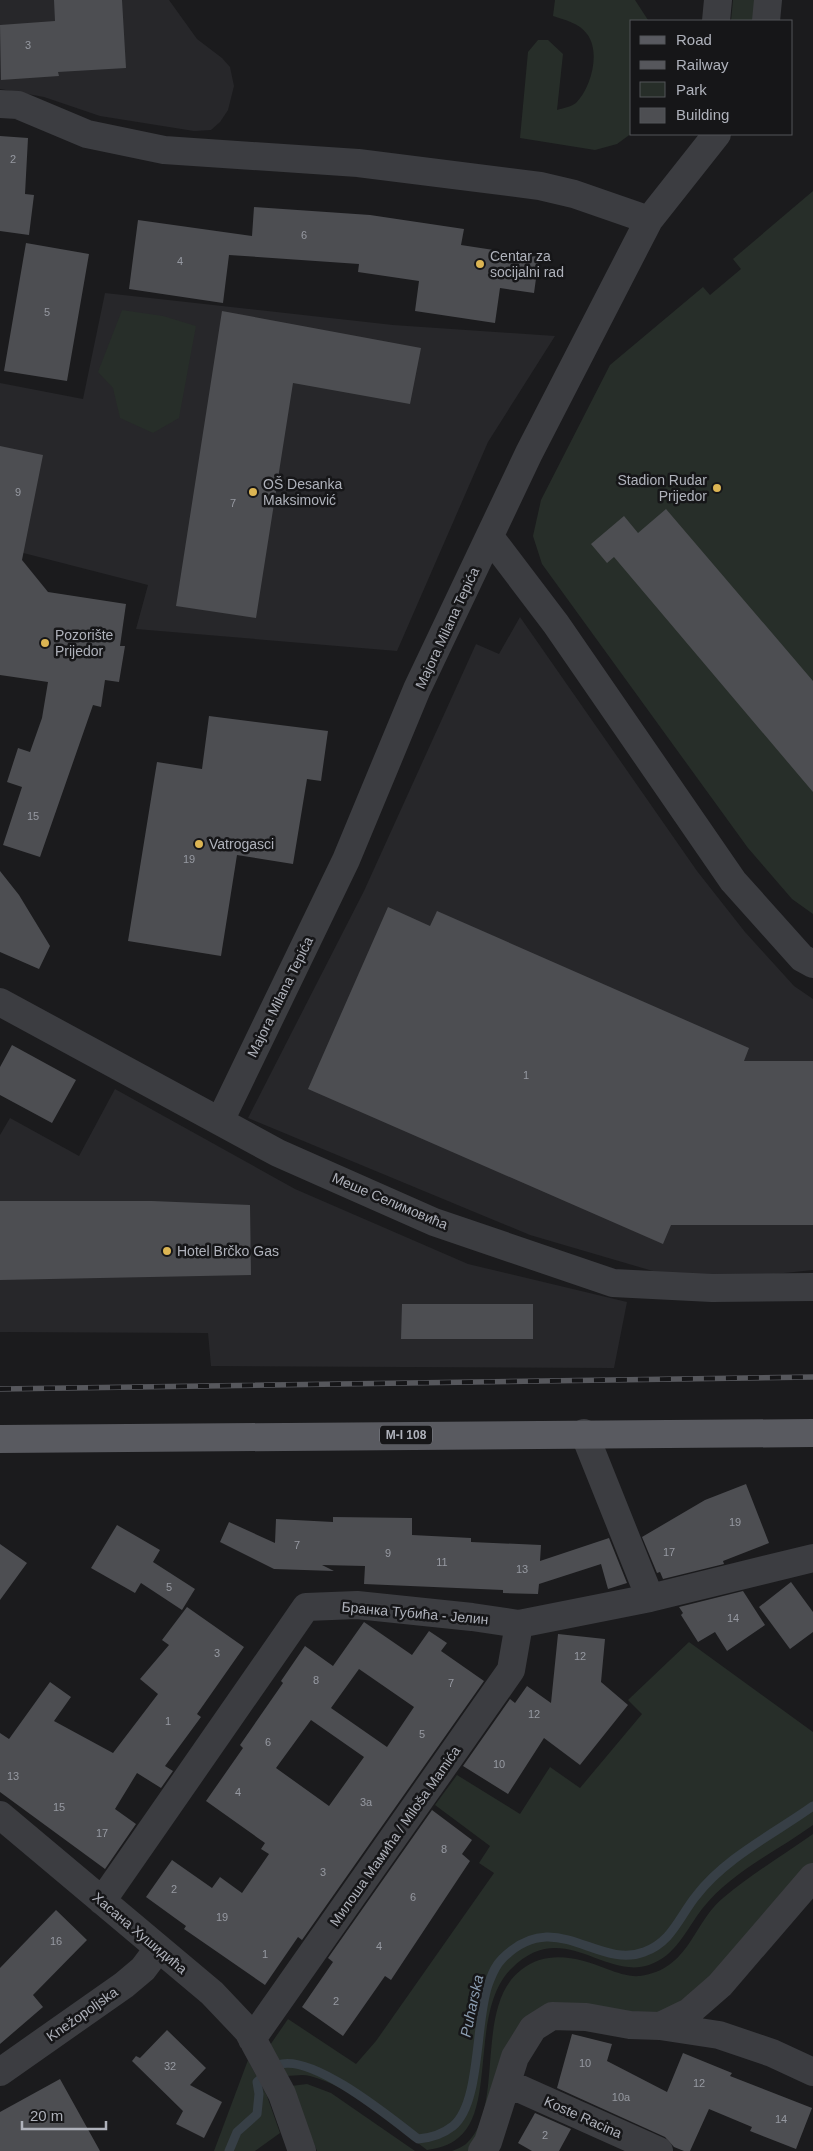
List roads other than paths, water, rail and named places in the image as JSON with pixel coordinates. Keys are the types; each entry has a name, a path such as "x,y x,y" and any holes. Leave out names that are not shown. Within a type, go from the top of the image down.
{"main road":[{"name":"M-I 108","path":"0,1439 584,1433 813,1433"}],"street":[{"path":"716,20 718,0"},
{"path":"766,20 768,0"},
{"path":"0,104 18,105 87,134 164,150 358,163 540,186 574,194 649,220"},
{"name":"Majora Milana Tepića","path":"220,1121 346,860 417,689 538,435 649,220 708,139"},
{"path":"490,537 556,624 733,880 802,958 813,964"},
{"name":"Меше Селимовића","path":"0,1002 278,1153 434,1222 613,1283 712,1288 813,1287"},
{"path":"584,1433 650,1598"},
{"name":"Бранка Тубића - Јелин","path":"102,1900 306,1607 357,1606 472,1616 519,1624 650,1598 813,1558"},
{"name":"Милоша Мамића / Miloša Mamića","path":"252,2039 511,1670 519,1624"},
{"name":"Хасана Хушидића","path":"0,1815 212,1993 248,2031 282,2094 302,2151"},
{"path":"660,2026 689,2012 720,1985 813,1877"},
{"name":"Knežopoljska","path":"0,2072 124,1985 143,1969 158,1949"},
{"path":"482,2151 488,2142 515,2057 533,2028 552,2016 586,2017 630,2025 660,2026 719,2035 772,2053 813,2072"},
{"name":"Koste Racina","path":"507,2083 659,2151"}],"waterway":[{"name":"Puharska","path":"229,2151 237,2132 257,2114 259,2094 257,2082 278,2065 292,2064 310,2068 330,2077 371,2103 418,2139 432,2137 445,2131 453,2126 462,2115 468,2099 473,2081 484,2001 492,1974 502,1959 521,1944 540,1938 558,1938 609,1953 627,1955 654,1948 674,1928 696,1896 721,1869 813,1806"}],"railway":[{"path":"0,1389 813,1377"}],"place":[{"name":"Centar za socijalni rad","path":"480,264"},
{"name":"Stadion Rudar Prijedor","path":"717,488"},
{"name":"OŠ Desanka Maksimović","path":"253,492"},
{"name":"Pozorište Prijedor","path":"45,643"},
{"name":"Vatrogasci","path":"199,844"},
{"name":"Hotel Brčko Gas","path":"167,1251"}]}
